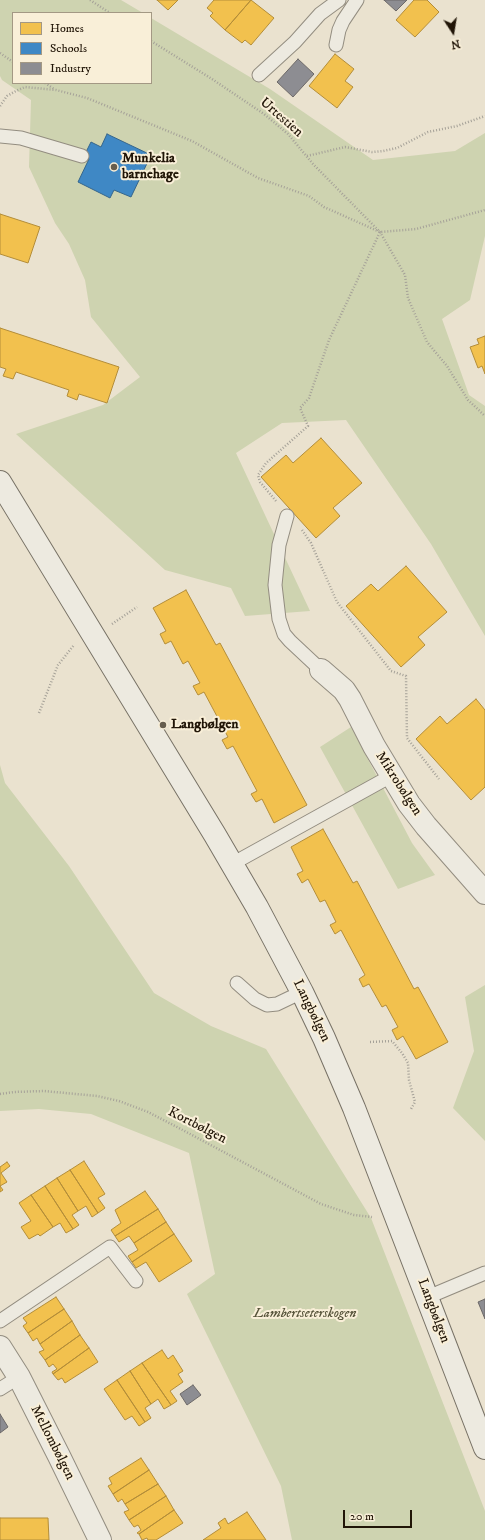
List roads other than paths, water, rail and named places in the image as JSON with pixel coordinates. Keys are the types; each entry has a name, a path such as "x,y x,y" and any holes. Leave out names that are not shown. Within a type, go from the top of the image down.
{"street":[{"name":"Langbølgen","path":"0,482 232,864 302,992 327,1044 348,1094 428,1297 485,1448"},
{"name":"Mikrobølgen","path":"321,670 344,690 350,699 374,746 409,804 426,826 485,893"},
{"name":"Mellombølgen","path":"0,1348 19,1377 100,1540"}],"lane":[{"path":"259,75 295,42 320,14 339,0"},
{"path":"336,45 339,30 343,21 357,0"},
{"path":"0,136 21,138 82,156"},
{"path":"287,516 279,545 275,585 279,620 284,634 321,670"},
{"path":"232,864 391,776"},
{"path":"237,983 255,999 267,1005 277,1004 302,992"},
{"path":"0,1321 110,1247 136,1281"},
{"path":"428,1297 485,1273"},
{"path":"0,1389 19,1377"}],"place":[{"name":"Munkelia barnehage","path":"114,167"},
{"name":"Langbølgen","path":"163,725"}],"park label":[{"name":"Lambertseterskogen","path":"305,1314"}]}
